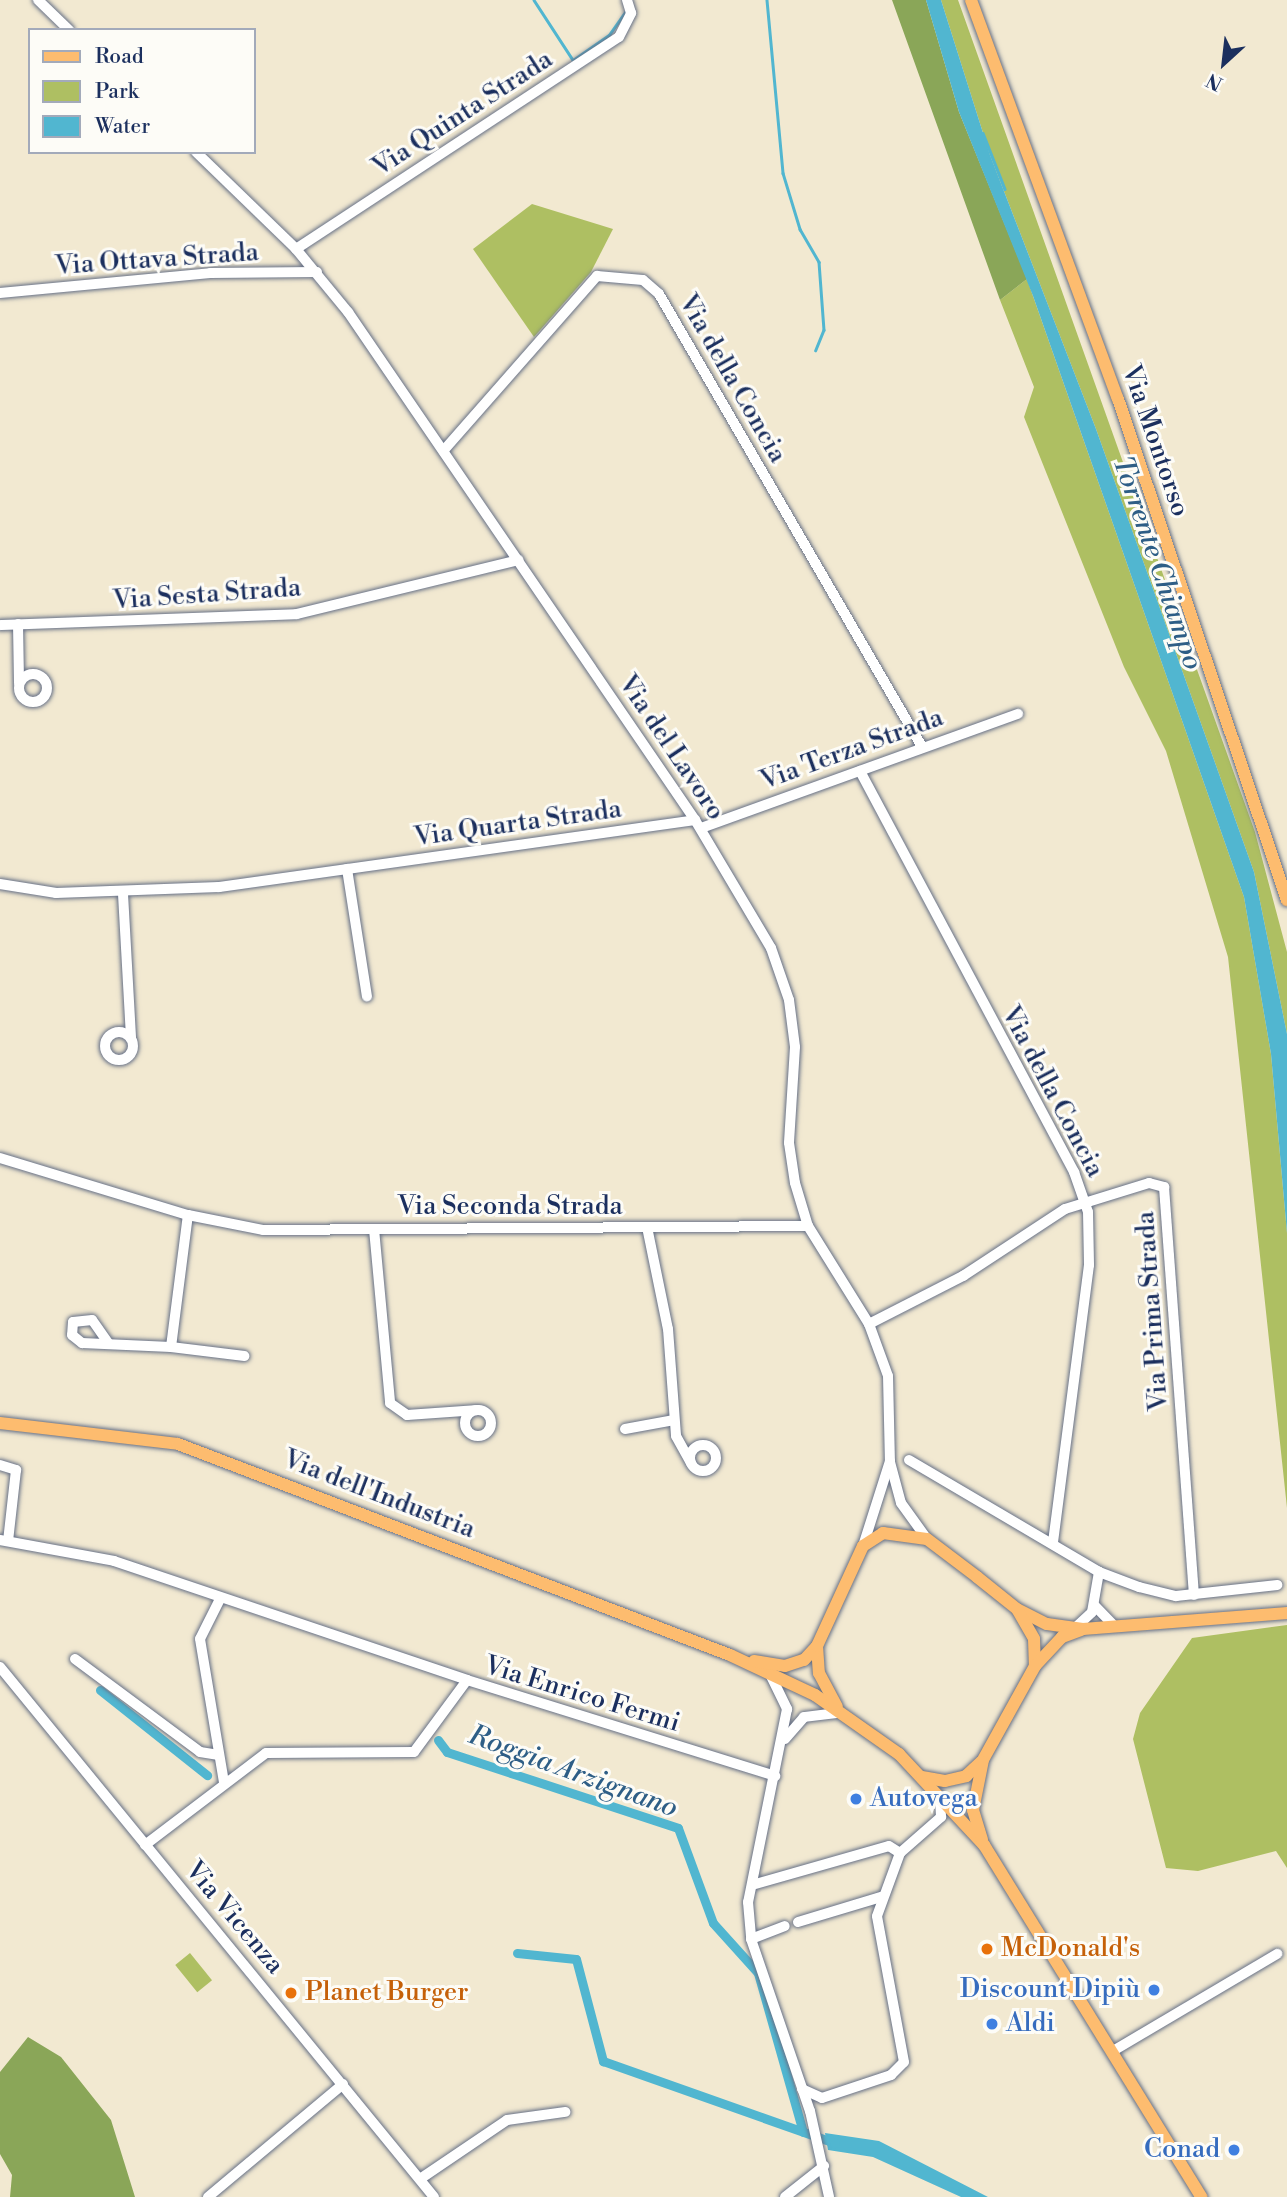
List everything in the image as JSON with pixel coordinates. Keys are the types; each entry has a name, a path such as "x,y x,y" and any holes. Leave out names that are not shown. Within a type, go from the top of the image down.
{"main road":[{"name":"Via Montorso","path":"971,0 1118,399 1287,900"},
{"name":"Via dell'Industria","path":"0,1423 178,1444 730,1656 843,1714 921,1777 984,1845 1202,2197"},
{"path":"817,1646 863,1546 883,1533 927,1538 1017,1609 1047,1624 1079,1628 1115,1628 1287,1614"},
{"path":"1017,1609 1034,1639 1035,1666"},
{"name":"Via dell'Industria","path":"984,1845 973,1810 983,1760 1035,1666 1062,1637 1079,1628"},
{"name":"Via dell'Industria","path":"730,1656 785,1666 817,1646 822,1681 843,1714"},
{"name":"Via dell'Industria","path":"921,1777 945,1781 966,1776 983,1760"}],"street":[{"path":"38,0 67,28"},
{"name":"Via Quinta Strada","path":"296,249 619,37 631,13 627,0"},
{"name":"Via del Lavoro","path":"198,154 317,272 444,450 698,824 771,948 789,999 795,1047 789,1143 808,1226 869,1324 888,1376 890,1461 901,1503 927,1538"},
{"name":"Via Ottava Strada","path":"0,293 210,272 317,272"},
{"name":"Via della Concia","path":"444,450 597,276 643,280 659,294 921,745"},
{"name":"Via Sesta Strada","path":"0,625 297,614 519,560"},
{"path":"18,624 18,661 19,685 23,699 40,701 47,690 38,675 18,661"},
{"path":"19,685 38,675"},
{"name":"Via Terza Strada","path":"698,824 860,771 921,745 1018,714"},
{"name":"Via della Concia","path":"860,771 1085,1200 1089,1265 1053,1543"},
{"name":"Via Quarta Strada","path":"0,884 56,893 123,894 347,869 698,824"},
{"path":"347,869 367,996"},
{"path":"123,894 132,1011 131,1038 129,1055 113,1059 105,1043 132,1011"},
{"path":"114,1032 131,1038"},
{"name":"Via Seconda Strada","path":"0,1158 188,1215 263,1230 808,1226"},
{"name":"Via Prima Strada","path":"869,1324 963,1276 1085,1200 1149,1183 1164,1187 1194,1595"},
{"path":"171,1347 188,1215"},
{"name":"Via Seconda Strada","path":"647,1227 668,1329 676,1436 691,1463"},
{"name":"Via Seconda Strada","path":"374,1229 390,1403 407,1415 478,1410"},
{"path":"109,1343 244,1356"},
{"path":"445,1412 468,1432 481,1436 490,1428 489,1416 478,1410 466,1419 468,1432"},
{"path":"625,1429 674,1420"},
{"path":"676,1436 704,1445 716,1455 713,1466 701,1471 691,1463 693,1450 704,1445"},
{"path":"909,1460 1099,1572 1194,1595 1277,1585"},
{"name":"Via del Lavoro","path":"863,1546 890,1461"},
{"path":"0,1465 16,1471 4,1541 114,1561 200,1587 219,1601 467,1680"},
{"path":"1079,1628 1094,1605 1099,1572"},
{"path":"219,1601 200,1639 224,1783"},
{"path":"1094,1605 1115,1628"},
{"path":"75,1659 200,1752 219,1755"},
{"name":"Via Vicenza","path":"0,1667 434,2197"},
{"path":"770,1675 786,1698 781,1745 752,1885 751,1939 810,2111 829,2197"},
{"name":"Via Enrico Fermi","path":"145,1845 266,1753 414,1752 467,1680 775,1776"},
{"path":"781,1745 804,1717 843,1714"},
{"path":"810,2111 822,2098 891,2075 904,2062 878,1943 881,1897 900,1853 941,1817 945,1809 934,1791"},
{"path":"752,1885 889,1846 900,1853"},
{"path":"798,1922 881,1897"},
{"path":"751,1939 785,1926"},
{"path":"1113,2051 1277,1954"},
{"path":"208,2197 343,2084"},
{"path":"803,2089 822,2098"},
{"path":"420,2179 507,2120 565,2112"},
{"path":"785,2197 824,2166"}],"green space":[{"path":"892,0 926,0 959,112 1027,279 1000,300"},
{"path":"941,0 958,0 1255,832 1287,952 1287,1034 1254,872 1096,429 990,155"},
{"path":"532,204 613,229 591,272 534,337 473,249"},
{"path":"1027,279 1244,897 1271,1054 1287,1233 1287,1508 1228,957 1166,751 1124,667 1024,417 1034,387 1000,300"},
{"path":"1287,1625 1287,1868 1276,1851 1198,1871 1166,1868 1133,1739 1140,1713 1192,1638"},
{"path":"190,1953 212,1980 197,1992 175,1965"},
{"path":"28,2037 61,2057 111,2120 135,2197 10,2197 12,2175 0,2154 0,2072"}],"water":[{"path":"926,0 941,0 990,155 1096,429 1254,872 1287,1034 1287,1233 1271,1054 1244,897 1033,296 959,112"},
{"path":"825,2133 879,2141 988,2197 961,2197 873,2157 828,2150"}],"waterway":[{"path":"534,0 573,60 609,35 627,9"},
{"path":"767,0 783,173 800,229 819,262 824,330 816,350"},
{"name":"Torrente Chiampo","path":"983,133 1005,189"},
{"path":"100,1690 207,1775"},
{"name":"Roggia Arzignano","path":"438,1740 447,1752 678,1828 713,1923 758,1973 803,2132"},
{"path":"517,1953 576,1959 603,2061 835,2143"}],"place":[{"name":"Autovega","path":"856,1799"},
{"name":"McDonald's","path":"987,1949"},
{"name":"Discount Dipiù","path":"1154,1990"},
{"name":"Planet Burger","path":"291,1993"},
{"name":"Aldi","path":"992,2024"},
{"name":"Conad","path":"1234,2150"}]}
